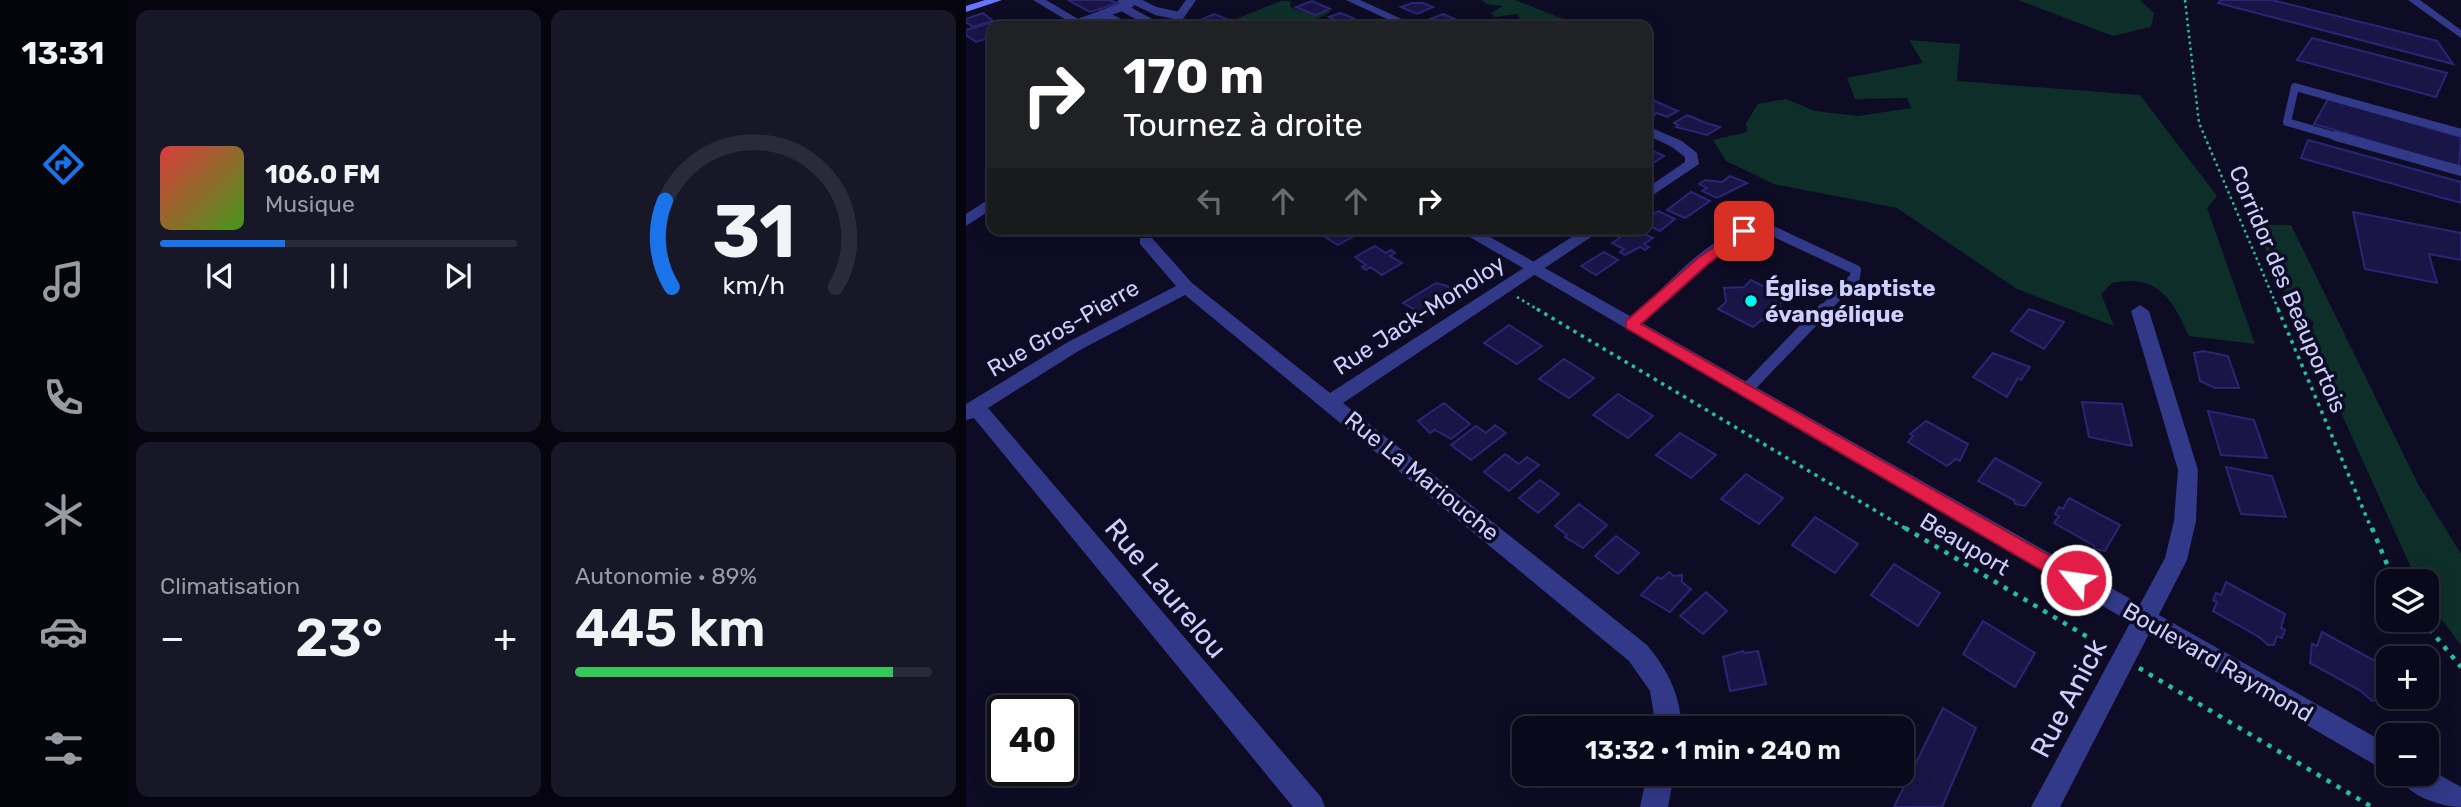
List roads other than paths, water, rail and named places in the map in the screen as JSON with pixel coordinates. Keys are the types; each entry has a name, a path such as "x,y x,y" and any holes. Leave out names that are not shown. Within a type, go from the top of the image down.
{"main road":[{"path":"966,9 998,0"}],"street":[{"path":"1038,0 1076,21"},
{"path":"1176,21 1191,0"},
{"path":"1351,0 1399,21"},
{"path":"2413,0 2461,35"},
{"path":"1652,132 1677,144 1692,156 1692,164 1652,192"},
{"path":"966,221 987,206"},
{"name":"Boulevard Raymond","path":"1474,235 2376,753"},
{"name":"Rue Jack-Monoloy","path":"1331,401 1586,235"},
{"name":"Rue La Mariouche","path":"1146,242 1186,287 1331,401 1638,653 1657,675 1668,701 1669,716"},
{"name":"Rue Gros-Pierre","path":"971,410 1074,346 1186,287"},
{"name":"Rue Anick","path":"2045,807 2176,560 2185,521 2188,470 2140,311"},
{"name":"Rue Laurelou","path":"971,410 1311,807"},
{"path":"1654,807 1658,786"},
{"path":"2432,786 2461,802"}],"lane":[{"path":"1133,0 1156,11 1179,16"},
{"path":"1087,21 1122,4 1148,21"},
{"path":"1102,14 1117,21"},
{"path":"2461,133 2295,87 2287,122 2461,171"},
{"path":"1632,325 1703,261 1744,231 1766,226 1856,270 1855,276 1746,390"}],"place":[{"name":"Église baptiste évangélique","path":"1751,301"}]}
